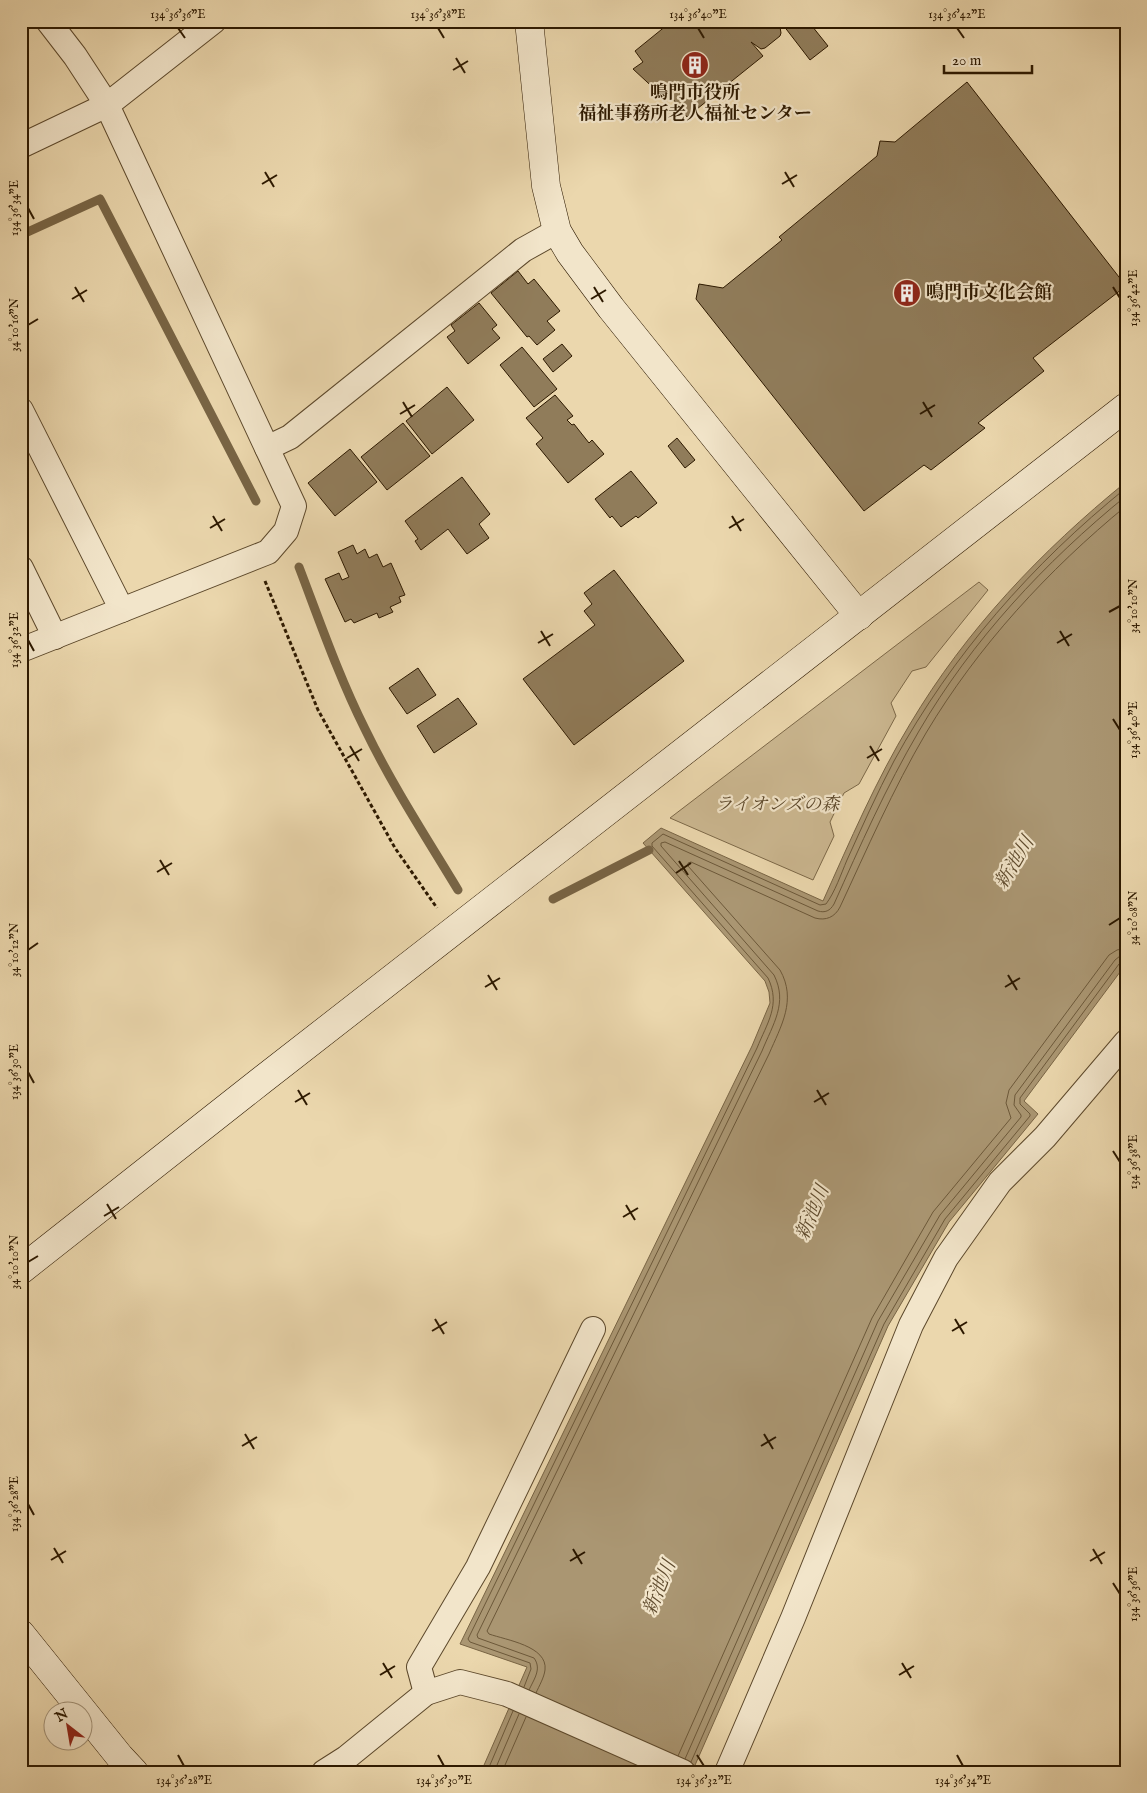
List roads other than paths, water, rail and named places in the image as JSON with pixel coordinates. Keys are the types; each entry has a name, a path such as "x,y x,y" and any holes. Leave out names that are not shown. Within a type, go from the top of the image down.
{"street":[{"path":"21,650 268,552 286,531 294,506 107,106 75,56 48,21"},
{"path":"21,146 107,106 214,21"},
{"path":"529,21 546,186 557,231 570,253 611,308 859,616"},
{"path":"267,448 290,437 523,250 557,231"},
{"path":"21,1270 1126,407"},
{"path":"21,410 122,610"},
{"path":"21,568 55,637"},
{"path":"727,1772 793,1618 911,1325 946,1258 1000,1182 1045,1137 1126,1042"},
{"path":"426,1693 420,1667 478,1567 593,1328"},
{"path":"21,1634 134,1772"},
{"path":"324,1772 346,1758 426,1693 460,1682 507,1694 683,1772"}],"water":[{"name":"新池川","path":"1126,482 1126,964 1024,1101 1038,1114 949,1222 888,1326 692,1772 481,1772 527,1667 460,1644 752,1046 770,1003 765,981 643,843 661,828 823,901 886,767 910,724 955,656 1035,564"}],"waterway":[{"path":"21,235 100,199 256,501"},
{"path":"299,567 338,669 375,750 458,890"},
{"path":"553,899 649,850"}],"place":[{"name":"鳴門市役所 福祉事務所老人福祉センター","path":"695,65"},
{"name":"鳴門市文化会館","path":"907,293"}],"park label":[{"name":"ライオンズの森","path":"777,805"}]}
